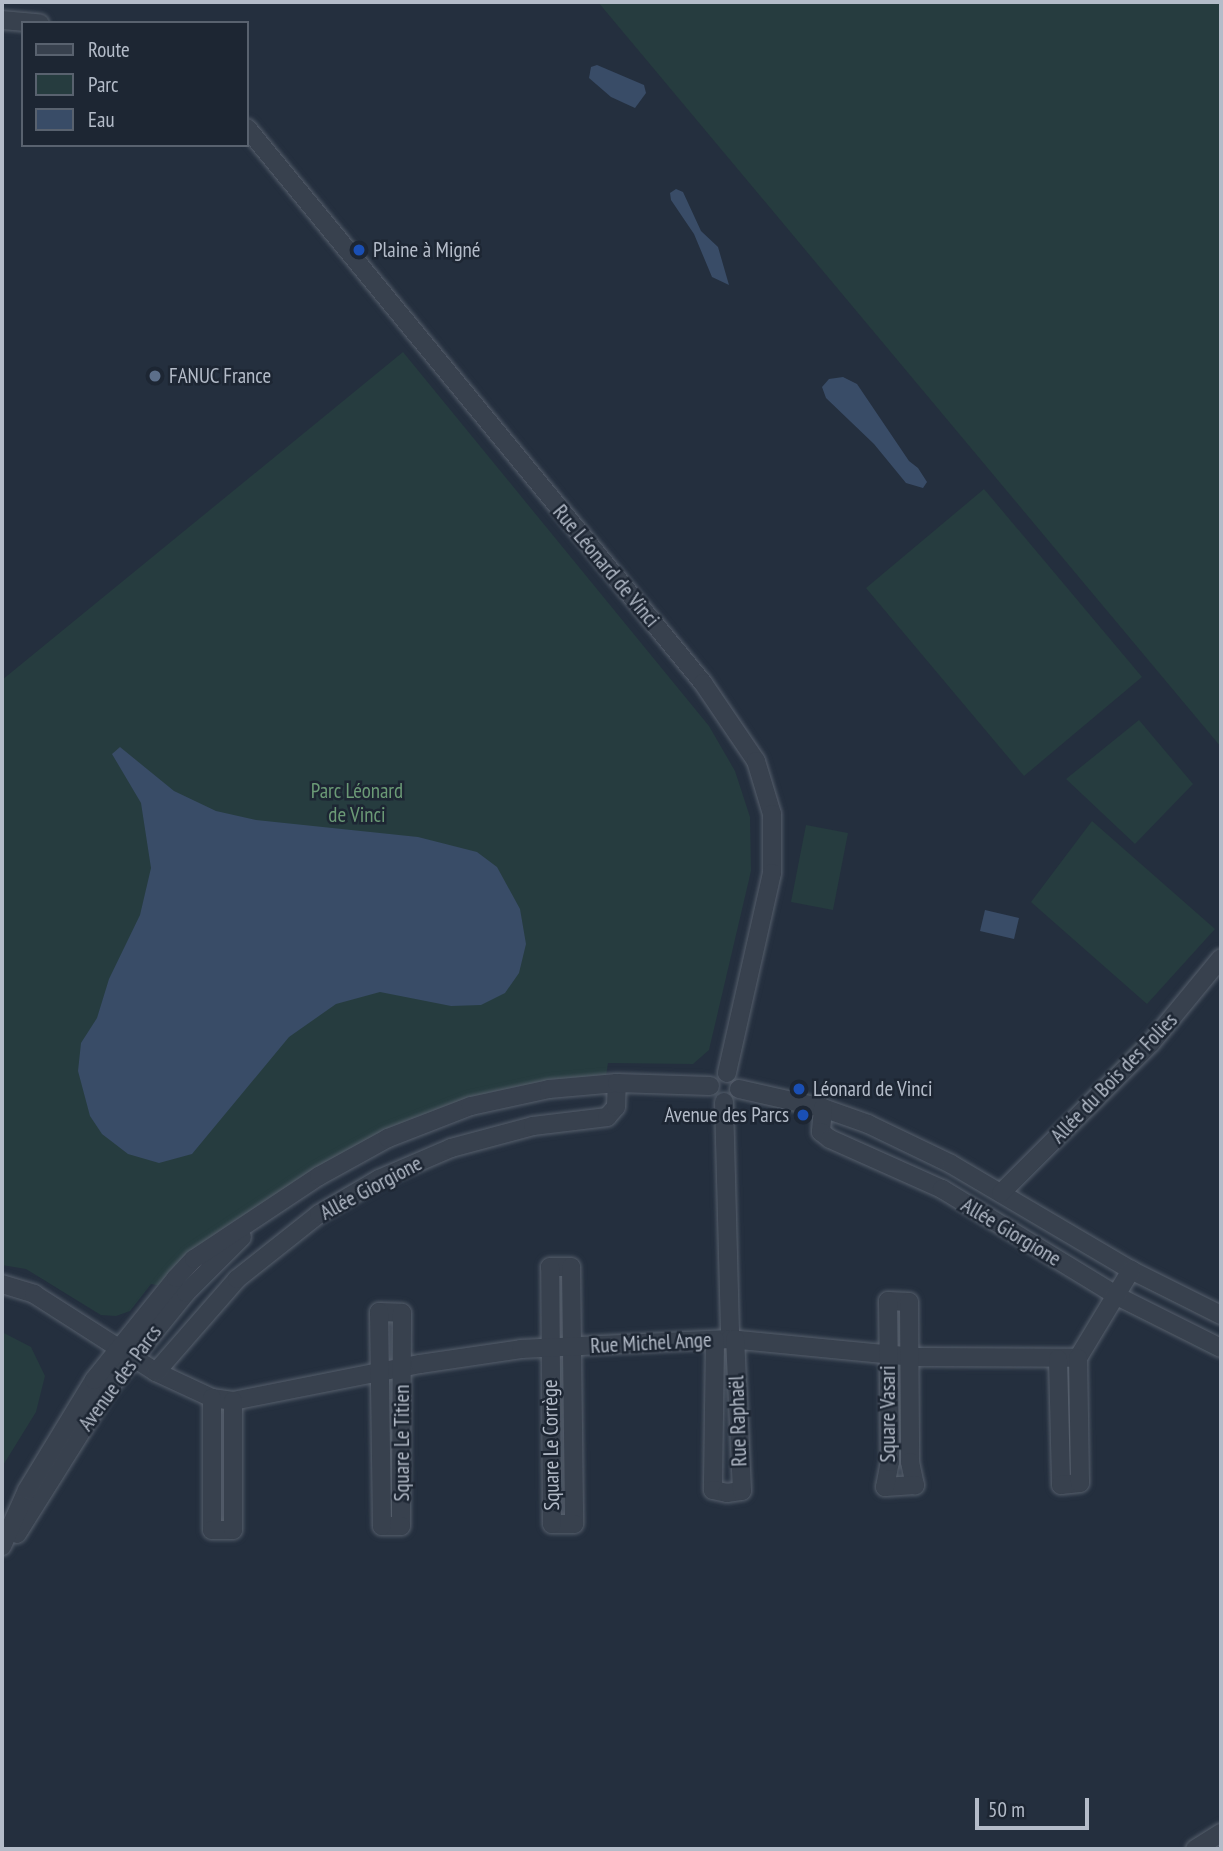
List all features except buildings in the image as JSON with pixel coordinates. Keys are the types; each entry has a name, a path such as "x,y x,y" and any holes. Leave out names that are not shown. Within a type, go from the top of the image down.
{"street":[{"path":"2,20 21,22"},
{"name":"Rue Léonard de Vinci","path":"248,129 710,692 756,761 772,814 772,873 727,1073"},
{"name":"Allée du Bois des Folies","path":"1001,1193 1151,1042 1221,958"},
{"path":"727,1073 736,1078 739,1089 735,1098 724,1102 713,1097 710,1086 714,1076 727,1073"},
{"name":"Avenue des Parcs","path":"2,1556 108,1389 126,1354 194,1259 319,1176 388,1138 448,1115 549,1089 617,1083 710,1086"},
{"name":"Allée Giorgione","path":"156,1372 237,1279 319,1214 379,1179 451,1148 533,1126 607,1117 616,1107 617,1083"},
{"path":"739,1089 823,1108 891,1135 1001,1193 1131,1270 1221,1315"},
{"name":"Rue Raphaël","path":"724,1102 727,1339 742,1491 727,1493 713,1490 727,1339"},
{"name":"Allée Giorgione","path":"823,1108 821,1132 830,1139 942,1189 1117,1296 1221,1348"},
{"name":"Square Le Corrège","path":"550,1267 571,1267 572,1347 574,1524 552,1524 550,1267"},
{"path":"1058,1359 1061,1485 1080,1483 1078,1358 1131,1270"},
{"path":"2,1284 34,1294 126,1354"},
{"name":"Square Vasari","path":"888,1301 909,1302 910,1357 910,1462 915,1485 885,1487 890,1462 888,1301"},
{"name":"Square Le Titien","path":"379,1312 402,1313 401,1526 382,1526 380,1372 379,1312"},
{"name":"Rue Michel Ange","path":"126,1354 156,1372 212,1398 233,1401 402,1368 550,1348 727,1339 910,1357 1078,1358"},
{"name":"Avenue des Parcs","path":"2,1546 45,1459 94,1380 126,1354"},
{"path":"212,1398 212,1530 233,1530 233,1401"},
{"path":"1195,1849 1221,1833"}],"green space":[{"path":"598,2 1221,2 1221,747"},
{"name":"Parc Léonard de Vinci","path":"403,352 709,726 735,771 750,817 751,871 709,1050 693,1064 608,1063 606,1076 373,1137 161,1286 151,1284 130,1311 116,1316 101,1315 26,1269 2,1265 2,680"},
{"path":"984,489 1142,677 1024,776 866,588"},
{"path":"1139,720 1193,784 1135,844 1066,779"},
{"path":"1092,821 1215,929 1147,1004 1031,902"},
{"path":"806,825 848,833 833,910 791,902"},
{"path":"2,1332 31,1347 45,1376 36,1412 2,1467"}],"water":[{"path":"597,65 644,85 646,93 635,108 611,97 589,78 591,67"},
{"path":"676,189 683,192 701,231 718,247 729,285 712,277 694,234 671,200 670,193"},
{"path":"843,377 857,384 909,461 918,468 927,482 923,488 906,483 874,444 826,398 822,387 829,379"},
{"path":"120,747 174,791 216,811 256,820 418,837 477,852 497,867 520,909 526,944 519,973 505,993 481,1005 451,1006 380,992 336,1004 289,1037 192,1154 159,1163 128,1154 102,1134 90,1116 78,1071 81,1043 97,1018 109,979 140,915 151,868 141,803 112,754"},
{"path":"985,910 1019,918 1014,939 980,931"}],"place":[{"name":"Plaine à Migné","path":"359,250"},
{"name":"FANUC France","path":"155,376"},
{"name":"Léonard de Vinci","path":"799,1089"},
{"name":"Avenue des Parcs","path":"803,1115"}]}
